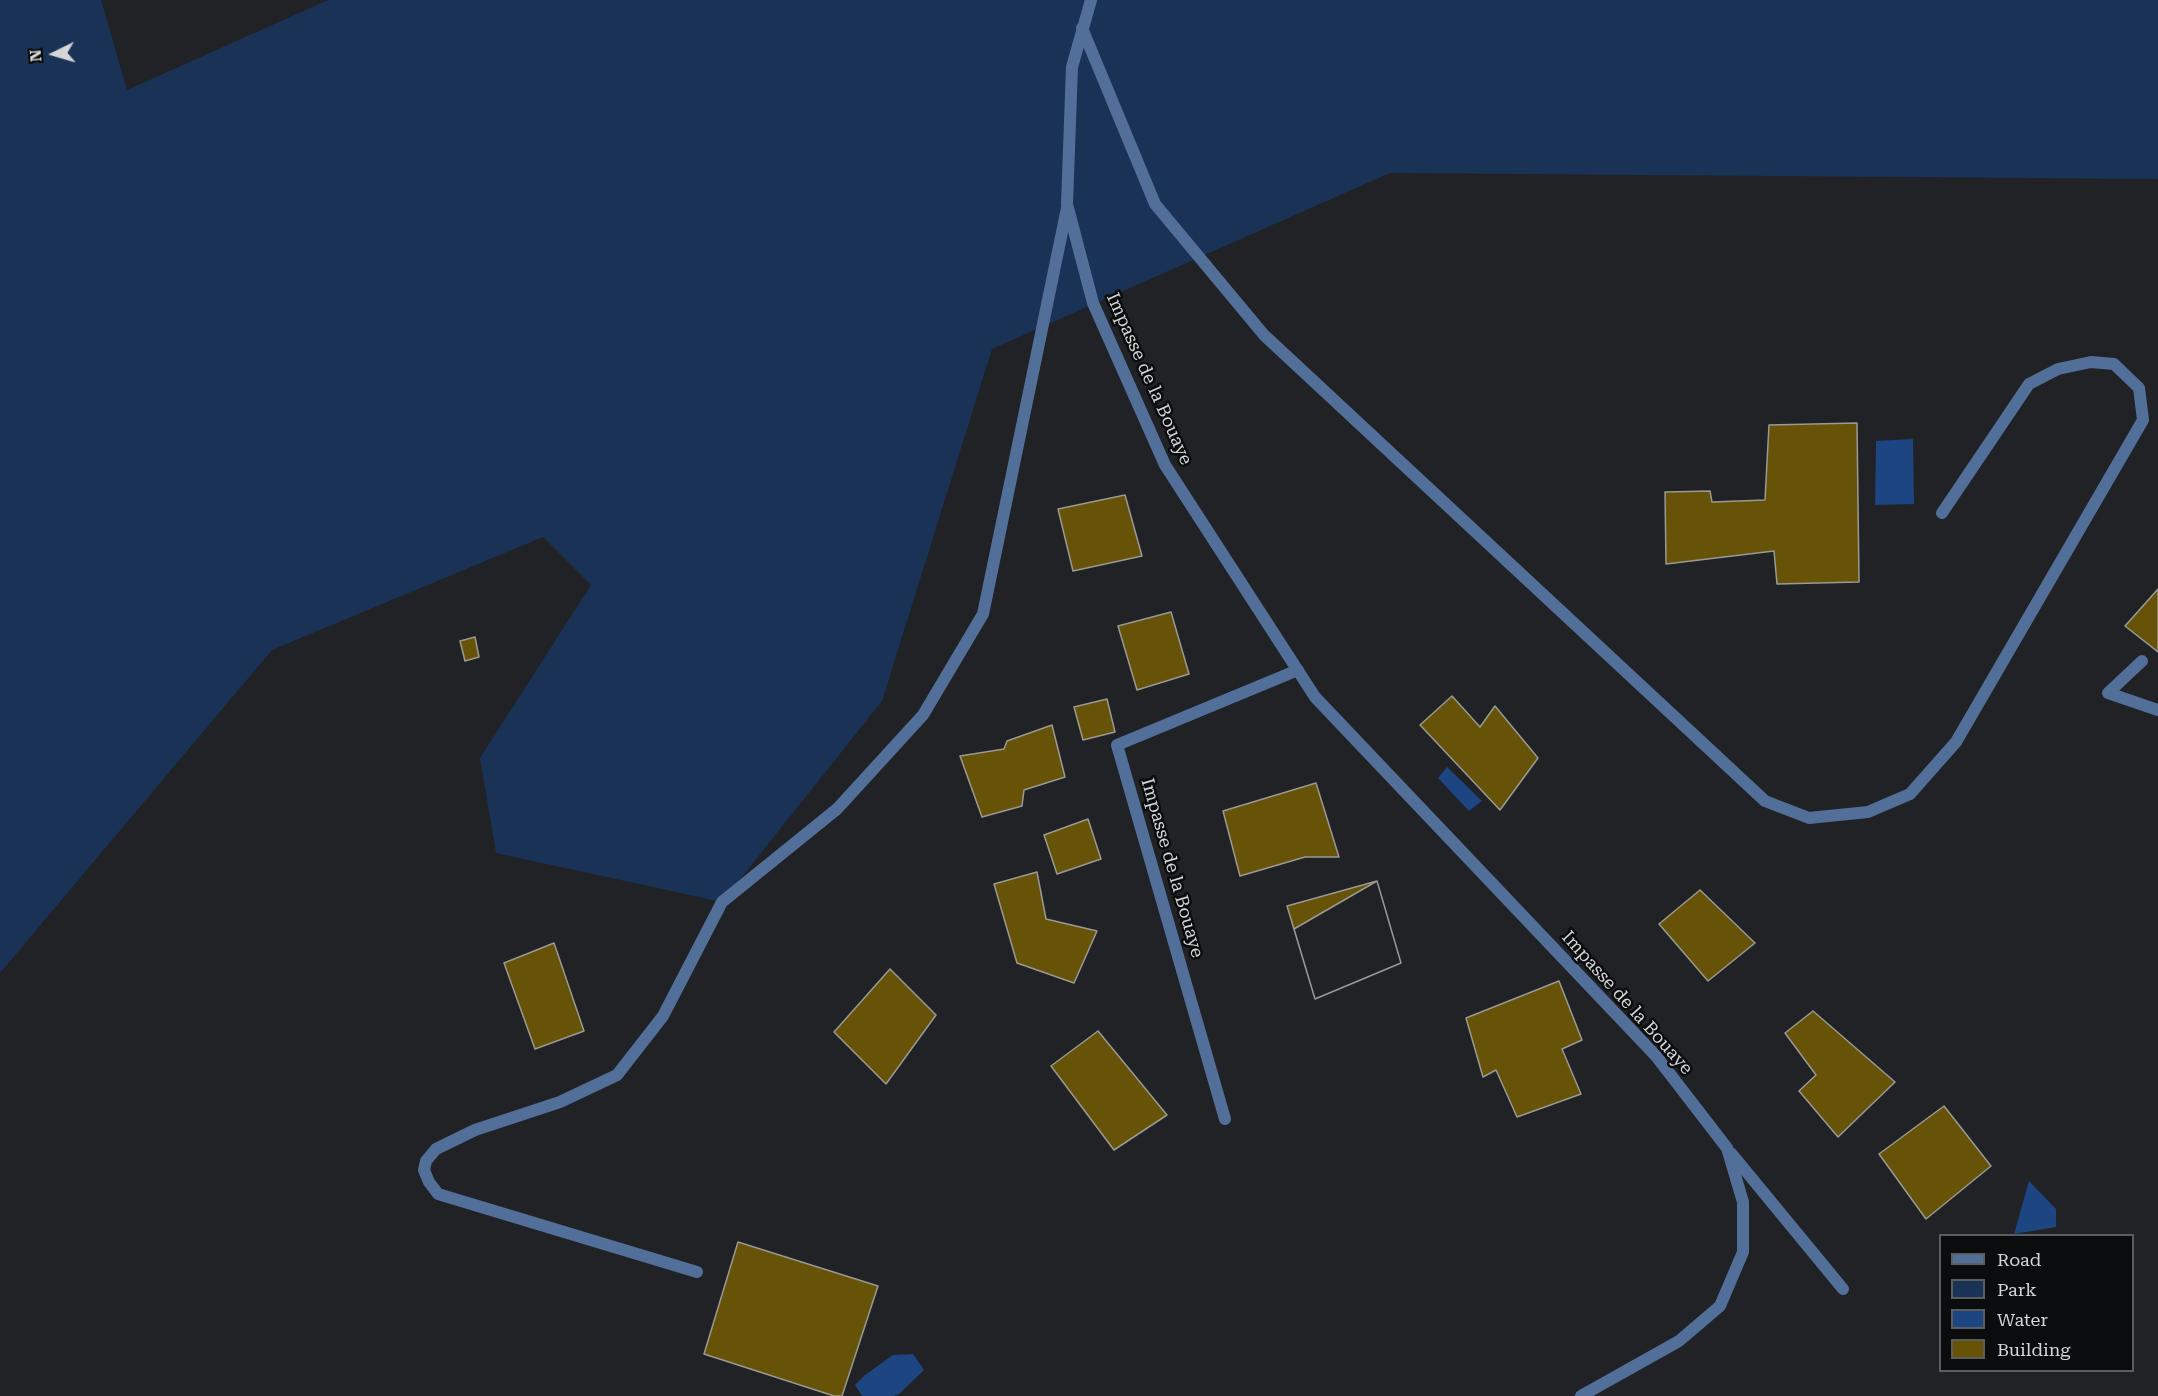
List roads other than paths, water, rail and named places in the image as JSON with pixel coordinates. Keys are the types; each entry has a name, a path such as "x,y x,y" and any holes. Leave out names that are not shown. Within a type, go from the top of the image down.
{"street":[{"name":"Impasse de la Bouaye","path":"1091,0 1072,67 1067,204 1093,303 1165,465 1315,697 1656,1056 1727,1148 1743,1202 1743,1252 1720,1306 1679,1341 1581,1396"},
{"path":"1082,28 1155,204 1264,335 1765,801 1809,818 1868,812 1910,794 1956,741 2143,420 2139,388 2115,364 2091,362 2058,369 2029,384 1942,513"},
{"path":"697,1272 438,1194 424,1170 426,1161 436,1149 475,1130 560,1102 617,1076 663,1016 722,902 837,809 923,715 983,614 1067,204"},
{"path":"2142,661 2108,693 2158,710"},
{"name":"Impasse de la Bouaye","path":"1225,1119 1118,745 1298,670"},
{"path":"1722,1142 1843,1289"}],"water":[{"path":"1913,439 1914,504 1875,505 1876,441"},
{"path":"1447,767 1482,801 1469,811 1438,778"},
{"path":"2029,1181 2056,1209 2056,1227 2014,1234"},
{"path":"913,1354 924,1370 899,1394 862,1396 855,1385 865,1375 893,1355"}]}
